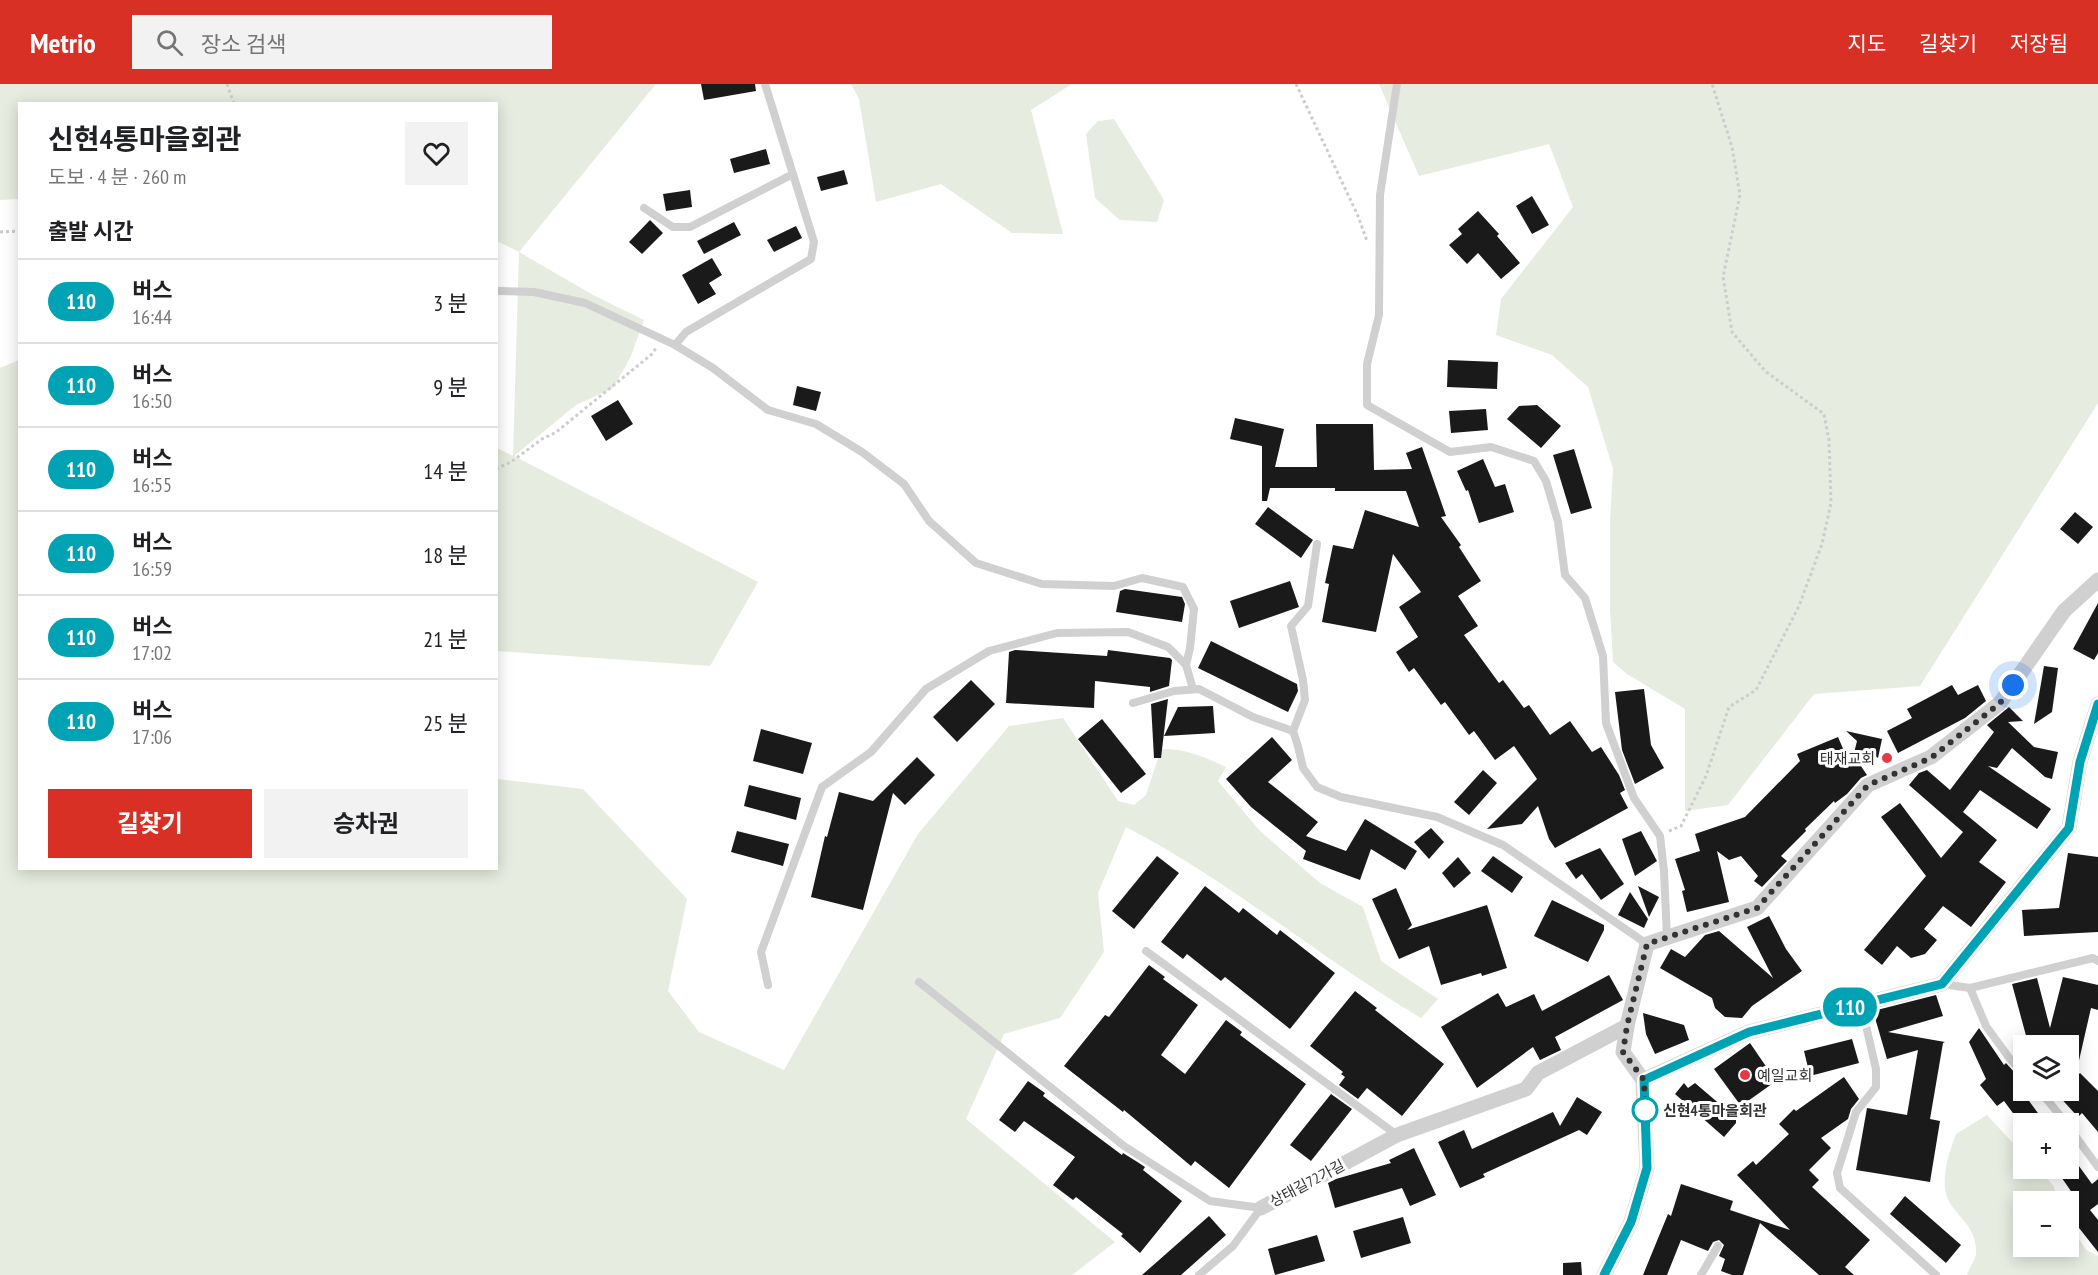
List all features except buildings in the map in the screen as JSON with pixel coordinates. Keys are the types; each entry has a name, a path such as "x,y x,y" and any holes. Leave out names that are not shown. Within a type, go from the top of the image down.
{"street":[{"path":"1604,1275 1631,1222 1647,1168 1644,1080 1623,1052 1647,944 1757,908 1868,785 1931,758 2000,703 2064,611 2098,580"},
{"path":"1644,1080 1749,1032 1942,984 2069,828 2080,762 2095,729 2098,704"},
{"name":"상태길72가길","path":"1261,1208 1397,1135 1526,1089 1538,1073 1627,1026"}],"lane":[{"path":"675,345 686,332 812,259 813,242 765,84"},
{"path":"1397,84 1380,195 1378,315 1367,364 1367,405 1450,452 1491,447 1534,461 1546,482 1558,522 1565,575 1584,598 1603,656 1606,723 1634,798 1660,836 1664,871 1666,938"},
{"path":"644,208 673,227 690,227 793,174"},
{"path":"498,291 534,292 585,303 675,345 713,368 768,410 816,424 862,452 904,484 930,521 976,563 1042,584 1114,585 1142,578 1183,586 1194,609 1186,665"},
{"path":"1317,544 1308,606 1291,626 1305,700 1293,731 1299,746 1303,768 1317,787 1341,797 1437,817 1503,845 1647,944"},
{"path":"768,985 761,952 822,787 872,752 926,689 989,651 1057,633 1128,632 1168,647 1186,665 1193,689"},
{"path":"1133,703 1174,691 1199,689 1253,717 1293,731"},
{"path":"1146,951 1397,1135"},
{"path":"1942,984 1970,988 2093,958 2098,961"},
{"name":"상태길72가길","path":"919,982 1124,1146 1210,1201 1261,1208"},
{"path":"1970,988 1986,1026 2013,1062"},
{"path":"1861,1004 1876,1069 1876,1087 1856,1112 1837,1173 1840,1188 1936,1275"},
{"path":"2048,1101 2058,1113"},
{"path":"2079,1140 2098,1167"},
{"path":"1199,1275 1233,1246 1261,1208"},
{"path":"1701,1275 1718,1246"}],"path":[{"path":"227,84 233,102"},
{"path":"1296,84 1358,216 1369,248"},
{"path":"1660,836 1681,826 1706,776 1729,707 1756,690 1776,654 1803,596 1822,544 1832,503 1829,440 1824,414 1765,371 1732,332 1723,277 1740,195 1732,147 1712,84"},
{"path":"0,232 18,231"},
{"path":"498,468 555,433 592,405 652,354 662,340"}],"shaded area":[{"path":"0,84 656,84 519,252 498,242 498,102 18,102 18,199 0,200"},
{"path":"851,84 1072,84 1031,110 1063,234 1012,233 941,184 876,202 859,99"},
{"path":"1379,84 2098,84 2098,403 1920,686 1814,694 1728,805 1685,811 1685,709 1627,674 1613,662 1610,608 1610,521 1613,469 1588,387 1552,355 1496,335 1501,299 1573,207 1549,144 1419,176"},
{"path":"1114,119 1164,200 1157,222 1120,220 1095,198 1086,134 1098,121"},
{"path":"519,252 593,295 644,320 631,356 613,388 576,405 514,456 758,582 710,666 498,651 498,448 513,456"},
{"path":"18,360 18,870 498,870 498,779 583,789 687,899 668,991 699,1032 784,1070 918,834 1009,726 1063,718 1118,801 1134,805 1146,795 1161,749 1186,752 1226,767 1218,781 1260,831 1320,883 1363,907 1381,961 1438,999 1421,1018 1202,871 1126,827 1098,893 1104,952 1060,1018 1004,1034 966,1119 1115,1242 1072,1275 0,1275 0,368"},
{"path":"1987,1115 2013,1143 2013,1179 2047,1179 2054,1186 2054,1191 2013,1191 2013,1257 2079,1257 2079,1239 2086,1250 2098,1256 2098,1275 1967,1275 1976,1254 1975,1243 1968,1225 1951,1205 1945,1188 1946,1167 1956,1134"}],"bus line":[{"name":"110","path":"1604,1275 1631,1222 1647,1168 1644,1080 1749,1032 1942,984 2069,828 2080,762 2098,704"}],"place":[{"name":"태재교회","path":"1887,758"},
{"name":"예일교회","path":"1745,1075"},
{"name":"신현4통마을회관","path":"1645,1110"}],"route":[{"path":"1645,1110 1644,1080 1637,1074 1623,1052 1647,944 1757,908 1868,785 1931,758 2000,703 2013,685"}]}
